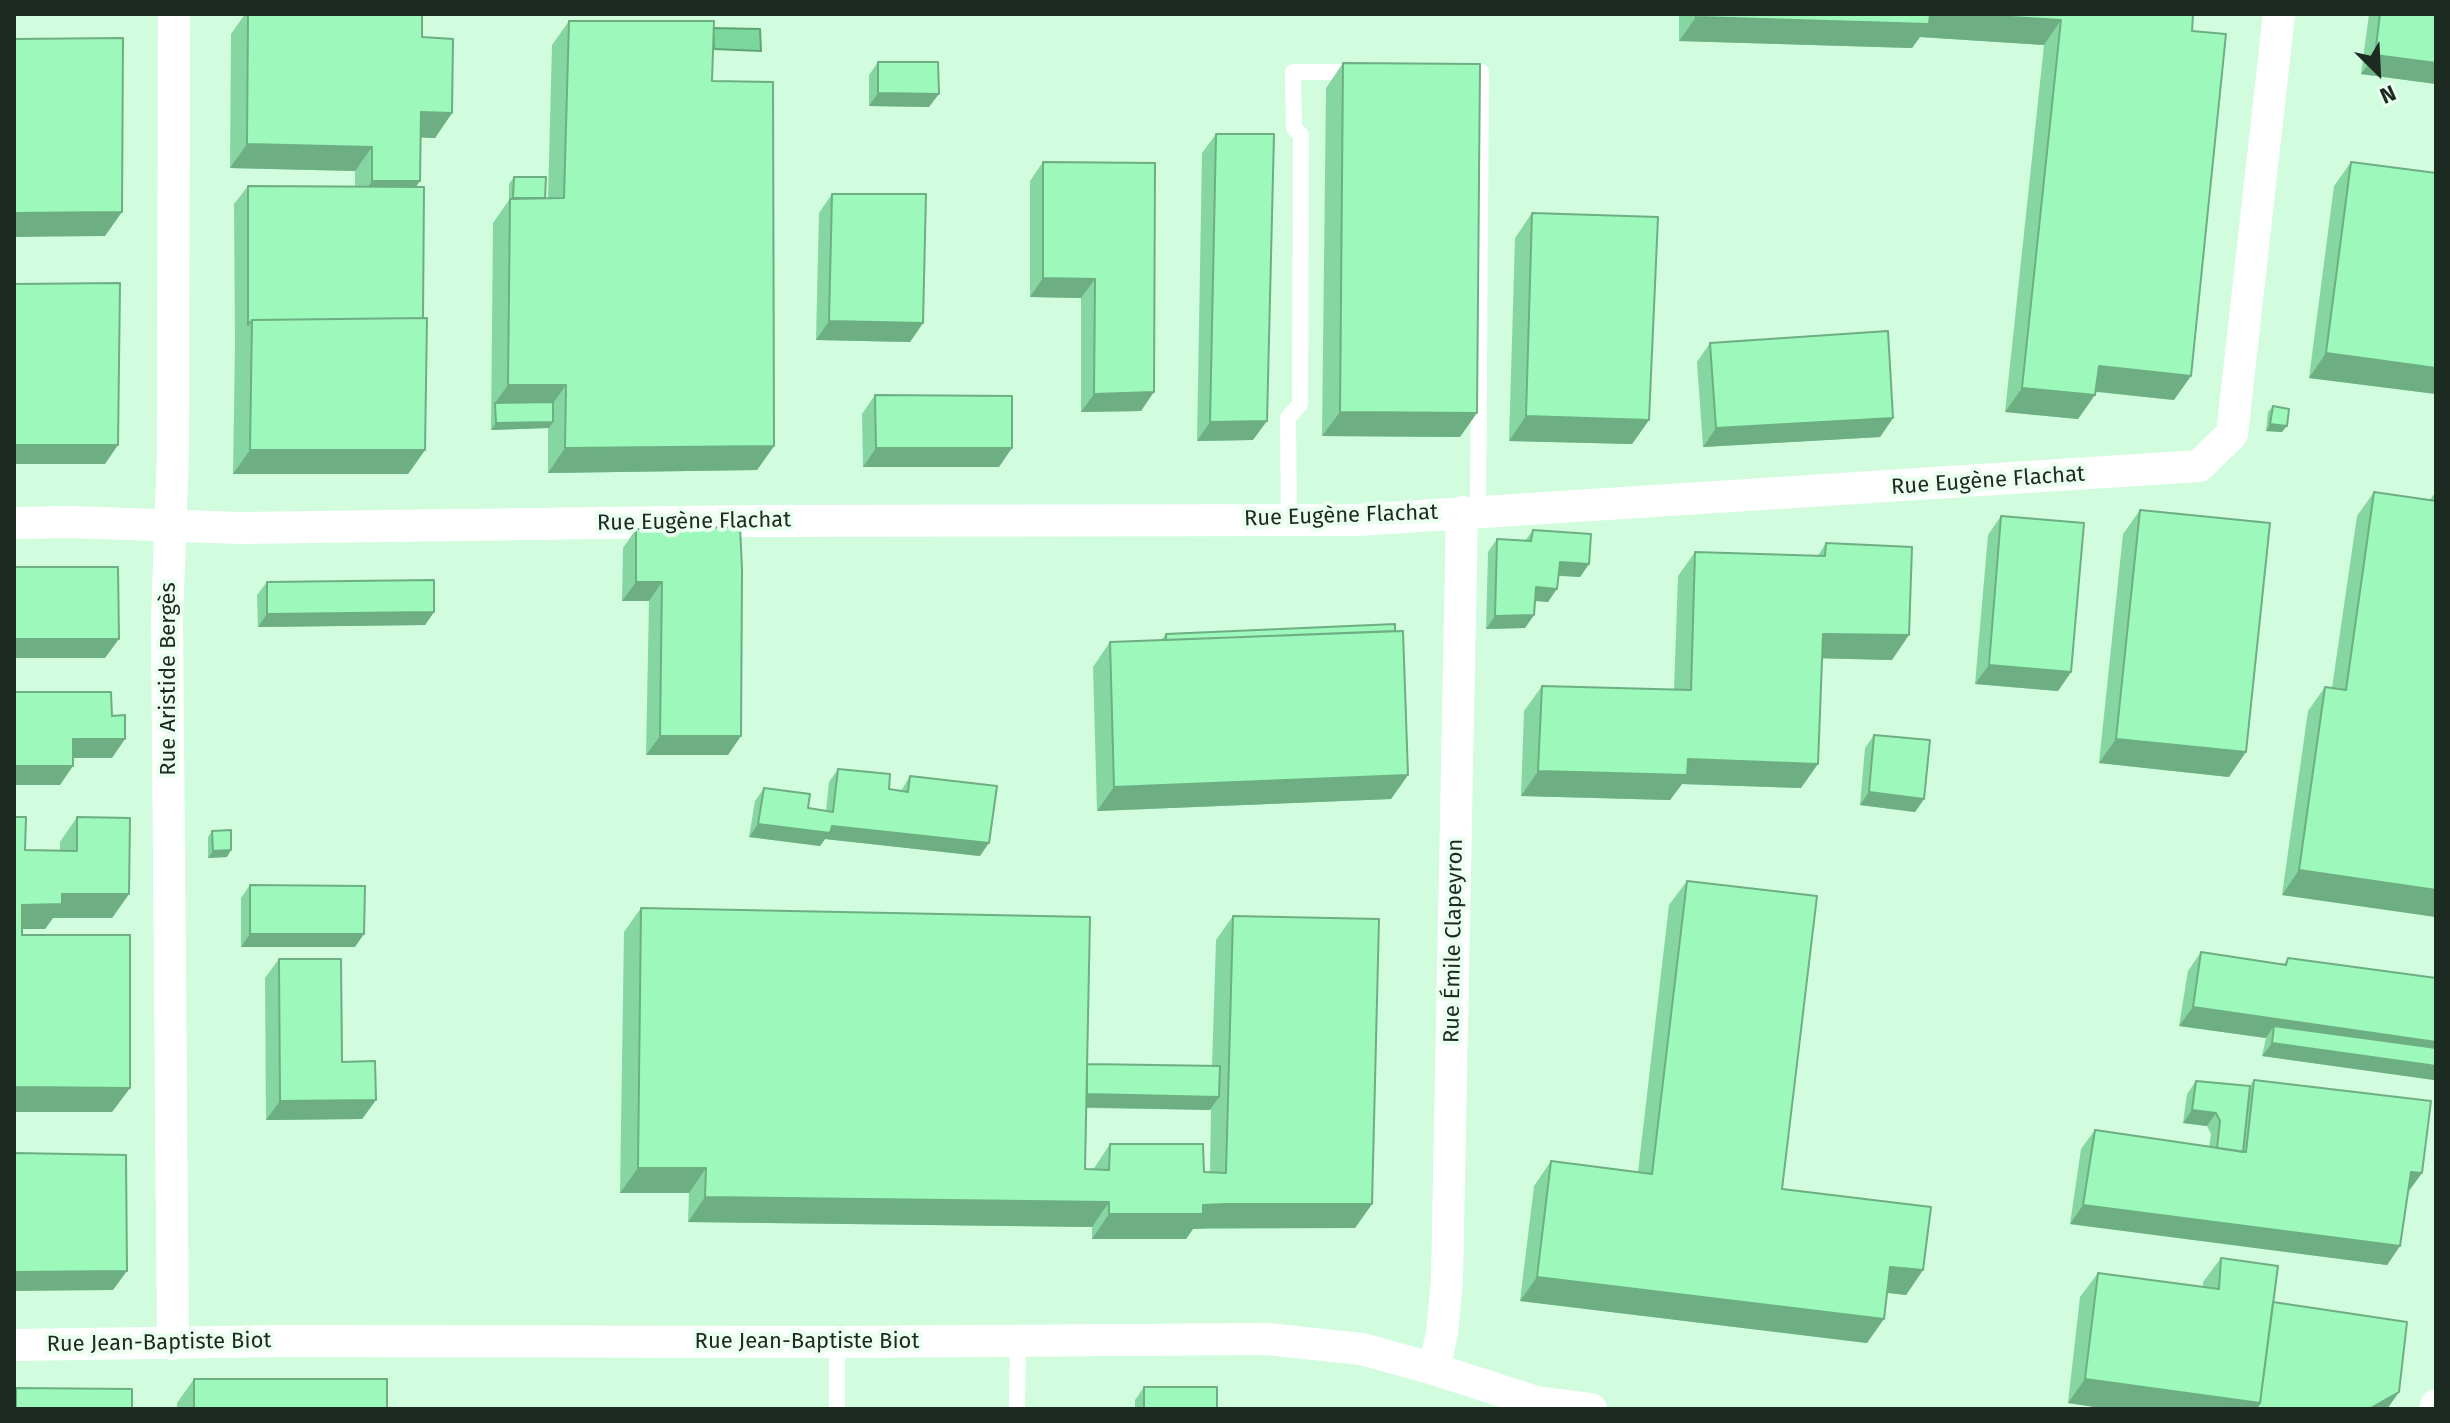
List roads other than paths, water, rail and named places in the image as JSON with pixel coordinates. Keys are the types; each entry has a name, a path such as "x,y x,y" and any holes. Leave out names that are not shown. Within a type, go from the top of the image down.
{"street":[{"name":"Rue Aristide Bergès","path":"173,1344 167,619 172,525 174,14"},
{"name":"Rue Eugène Flachat","path":"14,523 241,528 750,521 1358,520 2199,466 2232,434 2279,14"},
{"name":"Rue Émile Clapeyron","path":"1434,1369 1442,1333 1447,1280 1470,512"},
{"name":"Rue Jean-Baptiste Biot","path":"14,1345 285,1341 1267,1339 1362,1349 1536,1402 1591,1409"}],"lane":[{"path":"1289,520 1288,418 1300,404 1301,135 1294,128 1293,72 1371,72"},
{"path":"1449,72 1481,72 1470,512"},
{"path":"1017,1409 1018,1341"},
{"path":"837,1342 837,1409"}]}
